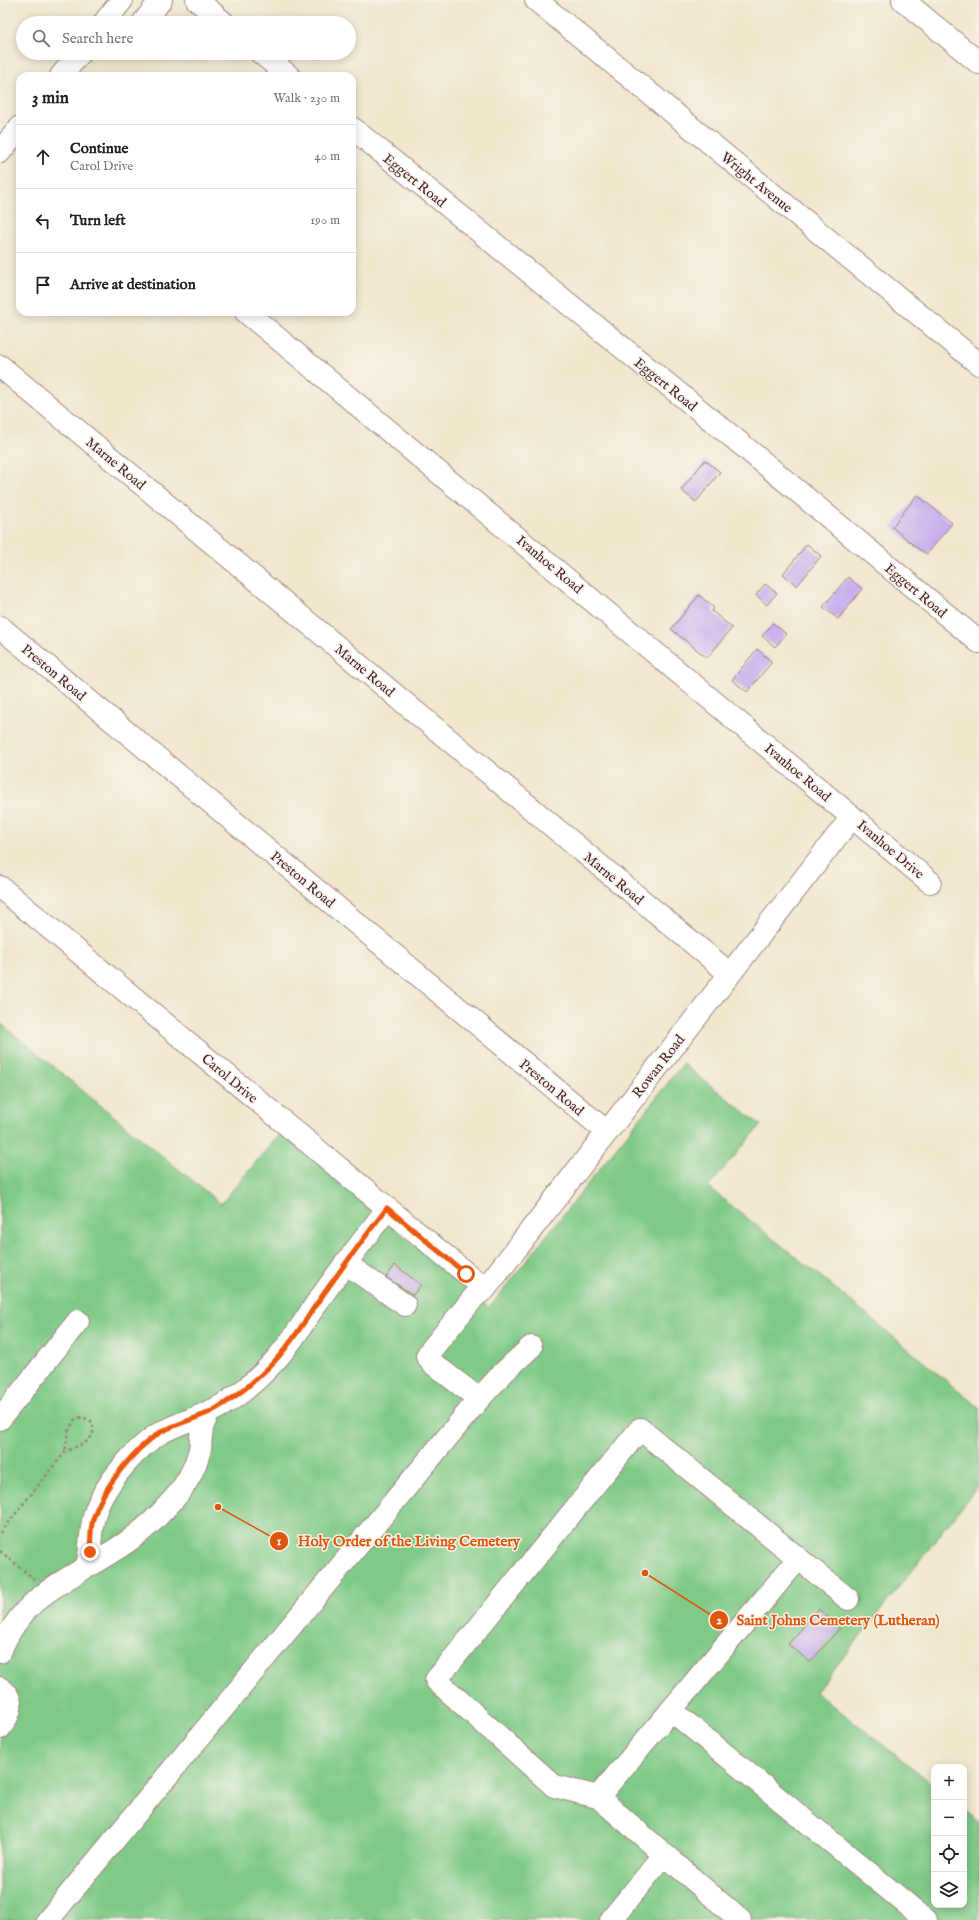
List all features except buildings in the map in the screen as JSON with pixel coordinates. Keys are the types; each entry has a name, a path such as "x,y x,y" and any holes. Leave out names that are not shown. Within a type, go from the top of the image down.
{"street":[{"path":"148,16 161,0"},
{"path":"196,0 215,16"},
{"name":"Wright Avenue","path":"536,0 979,364"},
{"path":"903,0 979,63"},
{"path":"64,72 74,60"},
{"path":"270,60 284,72"},
{"name":"Eggert Road","path":"356,131 735,440 979,642"},
{"path":"0,152 16,132"},
{"name":"Ivanhoe Road","path":"251,316 852,817"},
{"name":"Marne Road","path":"0,366 730,974"},
{"name":"Preston Road","path":"0,627 607,1132"},
{"name":"Ivanhoe Drive","path":"852,817 930,882"},
{"name":"Rowan Road","path":"479,1399 432,1363 427,1356 430,1351 471,1301 485,1289 852,817"},
{"name":"Carol Drive","path":"0,887 485,1289"},
{"path":"86,1566 90,1552 92,1521 96,1508 122,1469 155,1437 210,1412 248,1386 275,1361 345,1263 387,1208"},
{"path":"345,1263 405,1305"},
{"path":"0,1419 78,1321"},
{"path":"48,1920 479,1399 504,1372 531,1347"},
{"path":"0,1652 7,1638 21,1617 45,1592 130,1540 147,1527 171,1503 194,1469 201,1446 200,1437 204,1423 210,1412"},
{"path":"181,1424 194,1430 200,1437"},
{"path":"740,1920 598,1797 554,1786 436,1680 640,1429 848,1599"},
{"path":"91,1539 111,1552"},
{"path":"598,1797 798,1559"},
{"path":"0,1688 10,1699 11,1706 8,1717 0,1728"},
{"path":"671,1710 926,1920"},
{"path":"611,1920 664,1855"}],"path":[{"path":"0,1533 65,1452 86,1442 93,1435 94,1428 91,1421 82,1417 74,1420 68,1432 65,1452"},
{"path":"0,1552 40,1584 45,1592"}],"green space":[{"path":"0,1023 221,1204 281,1132 489,1308 683,1064 761,1125 708,1187 825,1280 979,1408 979,1485 816,1692 931,1783 931,1908 967,1908 967,1811 979,1821 979,1920 0,1920"}],"place":[{"name":"Holy Order of the Living Cemetery","path":"218,1507"},
{"name":"Saint Johns Cemetery (Lutheran)","path":"645,1573"}],"route":[{"path":"90,1552 92,1521 96,1508 113,1481 132,1457 146,1444 163,1432 210,1412 248,1386 270,1367 345,1263 387,1208 466,1274"}]}
